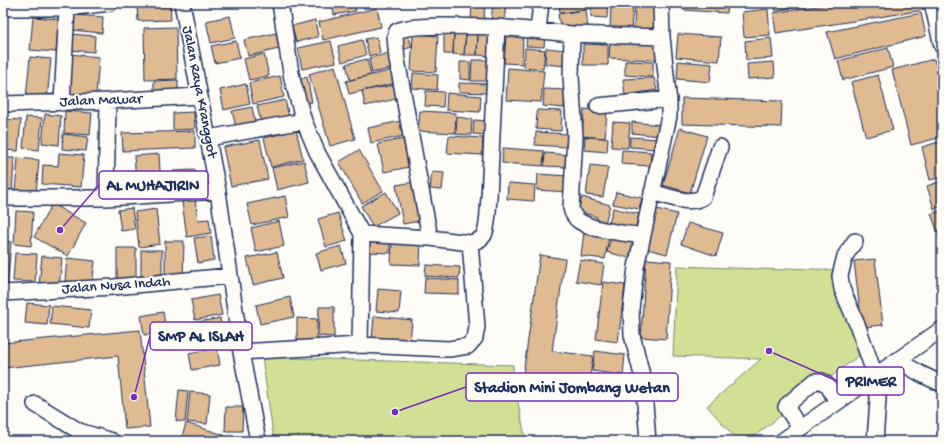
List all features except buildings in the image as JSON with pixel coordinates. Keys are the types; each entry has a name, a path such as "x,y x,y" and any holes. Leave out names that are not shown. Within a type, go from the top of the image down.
{"street":[{"path":"3,8 67,8 110,3"},
{"name":"Jalan Raya Kranggot","path":"182,3 218,191 241,352 258,441"},
{"path":"280,3 292,79 304,121 317,152 362,234 360,345"},
{"path":"538,30 541,3"},
{"path":"648,441 643,379 632,335 631,309 636,267 642,236 669,116 669,99 662,37 661,3"},
{"path":"932,3 942,46"},
{"path":"62,103 67,8"},
{"path":"430,238 397,60 395,37 397,32 402,29 421,27 497,27 572,34 662,37"},
{"path":"362,234 430,238 470,243 478,241 484,235 489,198 497,27"},
{"path":"572,34 572,77 575,136 570,204 573,213 579,221 594,227 642,236"},
{"name":"Jalan Mawar","path":"3,104 62,103 199,96"},
{"path":"598,106 669,99"},
{"path":"106,198 108,101"},
{"path":"208,138 304,121"},
{"path":"652,192 687,201 697,200 703,197 720,147"},
{"path":"3,198 106,198 218,191"},
{"path":"855,242 845,256 840,276 842,289 857,324 875,375 878,399 875,441"},
{"path":"241,352 360,345 449,350 468,346 475,338 477,327 470,243"},
{"name":"Jalan Nusa Indah","path":"3,294 114,287 230,276"},
{"path":"782,441 942,329"},
{"path":"897,360 942,384"},
{"path":"800,428 786,407 815,380 822,381 828,386 837,402"},
{"path":"35,404 79,431 112,441"}],"green space":[{"path":"677,266 786,270 786,268 838,270 837,304 871,346 748,441 738,441 707,406 761,359 673,356"},
{"path":"262,357 513,365 514,384 526,441 274,441"}],"place":[{"name":"AL MUHAJIRIN","path":"60,230"},
{"name":"PRIMER","path":"769,351"},
{"name":"SMP AL ISLAH","path":"134,397"},
{"name":"Stadion Mini Jombang Wetan","path":"395,412"}]}
